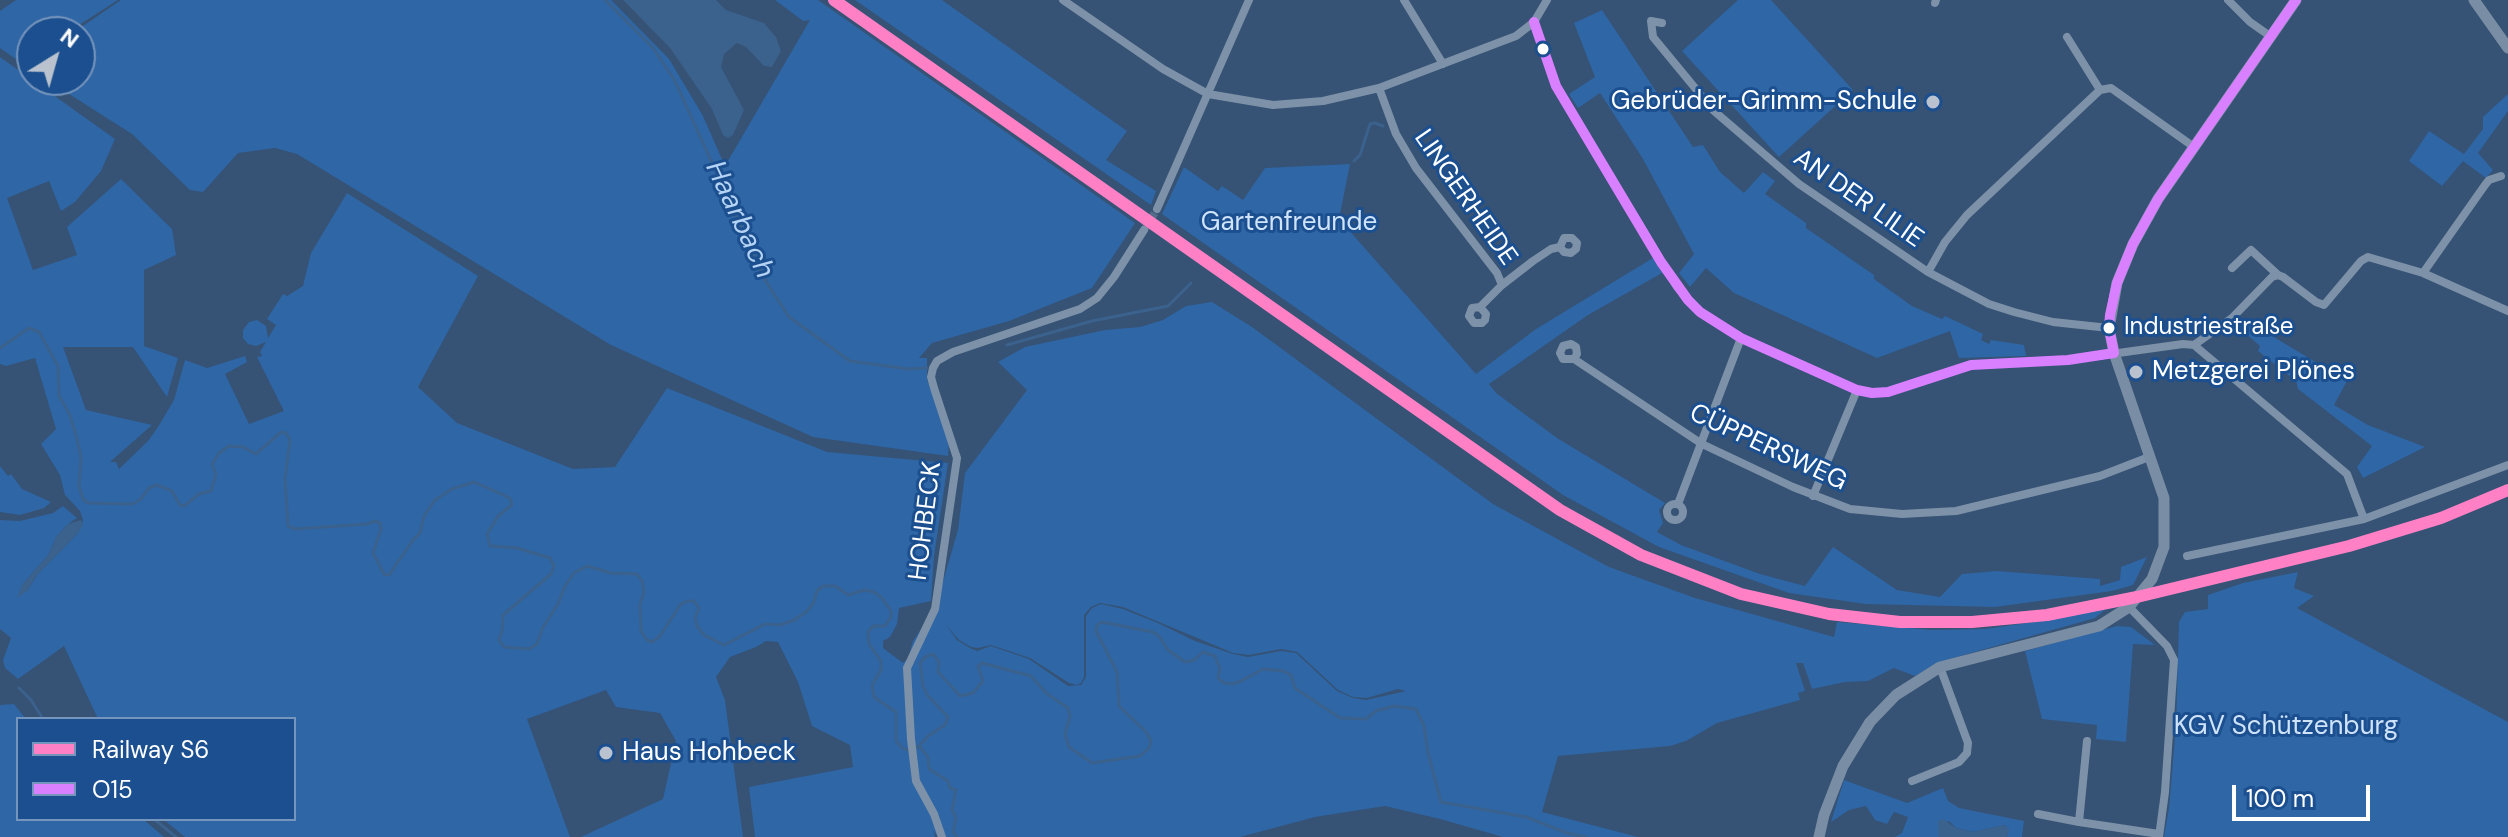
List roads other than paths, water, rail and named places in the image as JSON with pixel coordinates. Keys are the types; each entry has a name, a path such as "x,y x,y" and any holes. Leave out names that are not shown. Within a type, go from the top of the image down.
{"street":[{"path":"1063,0 1073,3 1163,69 1208,94 1273,105 1323,101 1379,88 1443,64 1516,36 1534,22 1547,0"},
{"path":"1157,209 1249,0"},
{"path":"1404,0 1443,64"},
{"path":"2228,0 2270,36"},
{"path":"1819,837 1843,766 1870,722 1896,695 1940,667 2088,630 2111,620 2129,607 2152,579 2164,547 2164,498 2114,353 2109,328 2117,283 2133,244 2158,199 2296,0"},
{"path":"2474,0 2508,48"},
{"name":"AN DER LILIE","path":"1662,23 1651,21 1653,37 1714,111 1780,169 1928,272 1989,304 2014,312 2053,322 2109,328"},
{"path":"1534,22 1556,86 1677,287 1700,312 1741,338 1857,390 1888,392 1971,365 2068,360 2194,345 2347,474 2364,519"},
{"path":"2067,37 2100,90"},
{"name":"LINGERHEIDE","path":"1379,88 1396,134 1416,168 1497,273 1502,285"},
{"path":"1928,272 1945,242 1967,215 2100,90 2111,88 2194,147"},
{"path":"2423,273 2489,180 2501,176"},
{"name":"HOHBECK","path":"942,837 934,814 916,781 907,668 935,609 957,458 931,377 933,368 937,361 953,352 1080,309 1097,298 1144,230"},
{"name":"LINGERHEIDE","path":"1480,307 1502,285 1544,253 1560,247"},
{"path":"2232,268 2251,250 2278,275 2324,305 2364,258 2385,260 2423,273 2508,311"},
{"path":"2194,345 2224,325 2278,275"},
{"path":"1678,504 1741,338"},
{"name":"CÜPPERSWEG","path":"1574,359 1702,444 1813,496 1850,509 1902,514 1956,511 2100,476 2149,457"},
{"path":"1813,496 1857,390"},
{"path":"2187,556 2364,519 2508,465"},
{"path":"2038,814 2159,835 2174,660 2167,646 2129,607"},
{"path":"1912,781 1954,765 1967,753 1968,743 1940,667"},
{"path":"2079,822 2087,741"}],"waterway":[{"name":"Haarbach","path":"605,0 653,48 675,81 765,280 789,317 850,361 909,369 927,368"},
{"name":"Haarbach","path":"1354,161 1360,155 1370,124 1383,126"},
{"name":"Haarbach","path":"1007,345 1092,321 1168,306 1191,283"},
{"path":"0,348 29,328 39,332 58,366 59,396 76,435 81,457 79,486 83,499 88,503 133,504 149,488 157,485 172,491 180,505 184,506 199,494 211,491 216,474 212,464 219,453 229,446 243,447 256,454 281,432 286,433 290,440 285,479 288,526 295,529 380,523 373,553 384,574 389,575 420,533 424,516 435,500 452,489 474,482 510,498 512,505 498,516 487,534 490,546 517,548 550,558 554,566 551,574 503,615 499,640 504,647 529,649 537,644 565,586 574,573 587,566 611,573 637,574 644,592 640,604 641,631 652,642 660,636 680,605 687,601 694,601 699,608 695,618 704,635 724,645 765,624 780,625 794,620 813,604 817,591 823,586 835,586 848,595 864,590 882,598 891,611 885,626 873,626 868,632 869,644 881,661 881,670 872,685 874,697 896,712 896,741 901,747 909,751 918,747 945,725 948,717 923,686 920,663 933,654 939,662 938,672 960,696 973,693 983,681 978,666 982,663 1031,676 1046,693 1068,708 1070,716 1065,734 1069,747 1092,763 1140,756 1149,748 1151,741 1119,706 1117,672 1096,631 1097,625 1102,622 1153,632 1168,650 1185,662 1194,660 1203,652 1215,656 1220,669 1218,678 1224,683 1241,681 1263,669 1283,671 1291,675 1295,688 1340,718 1366,719 1376,711 1394,706 1416,709 1424,726 1441,802 1526,817 1586,837"},
{"path":"19,688 42,717"},
{"path":"920,747 928,757 929,769 956,790 952,810 956,818 953,832 957,837"},
{"path":"156,821 176,837"}],"tunnel":[{"path":"1144,230 1157,209"}],"rail line":[{"name":"S6","path":"834,0 1560,510 1641,555 1741,594 1829,614 1900,622 1972,622 2047,615 2137,597 2349,546 2441,518 2508,490"}],"place":[{"name":"Gebrüder-Grimm-Schule","path":"1933,102"},
{"name":"Industriestraße","path":"2109,328"},
{"name":"Metzgerei Plönes","path":"2136,372"},
{"name":"Haus Hohbeck","path":"606,753"}],"park label":[{"name":"Gartenfreunde","path":"1289,223"},
{"name":"KGV Schützenburg","path":"2286,727"}]}
